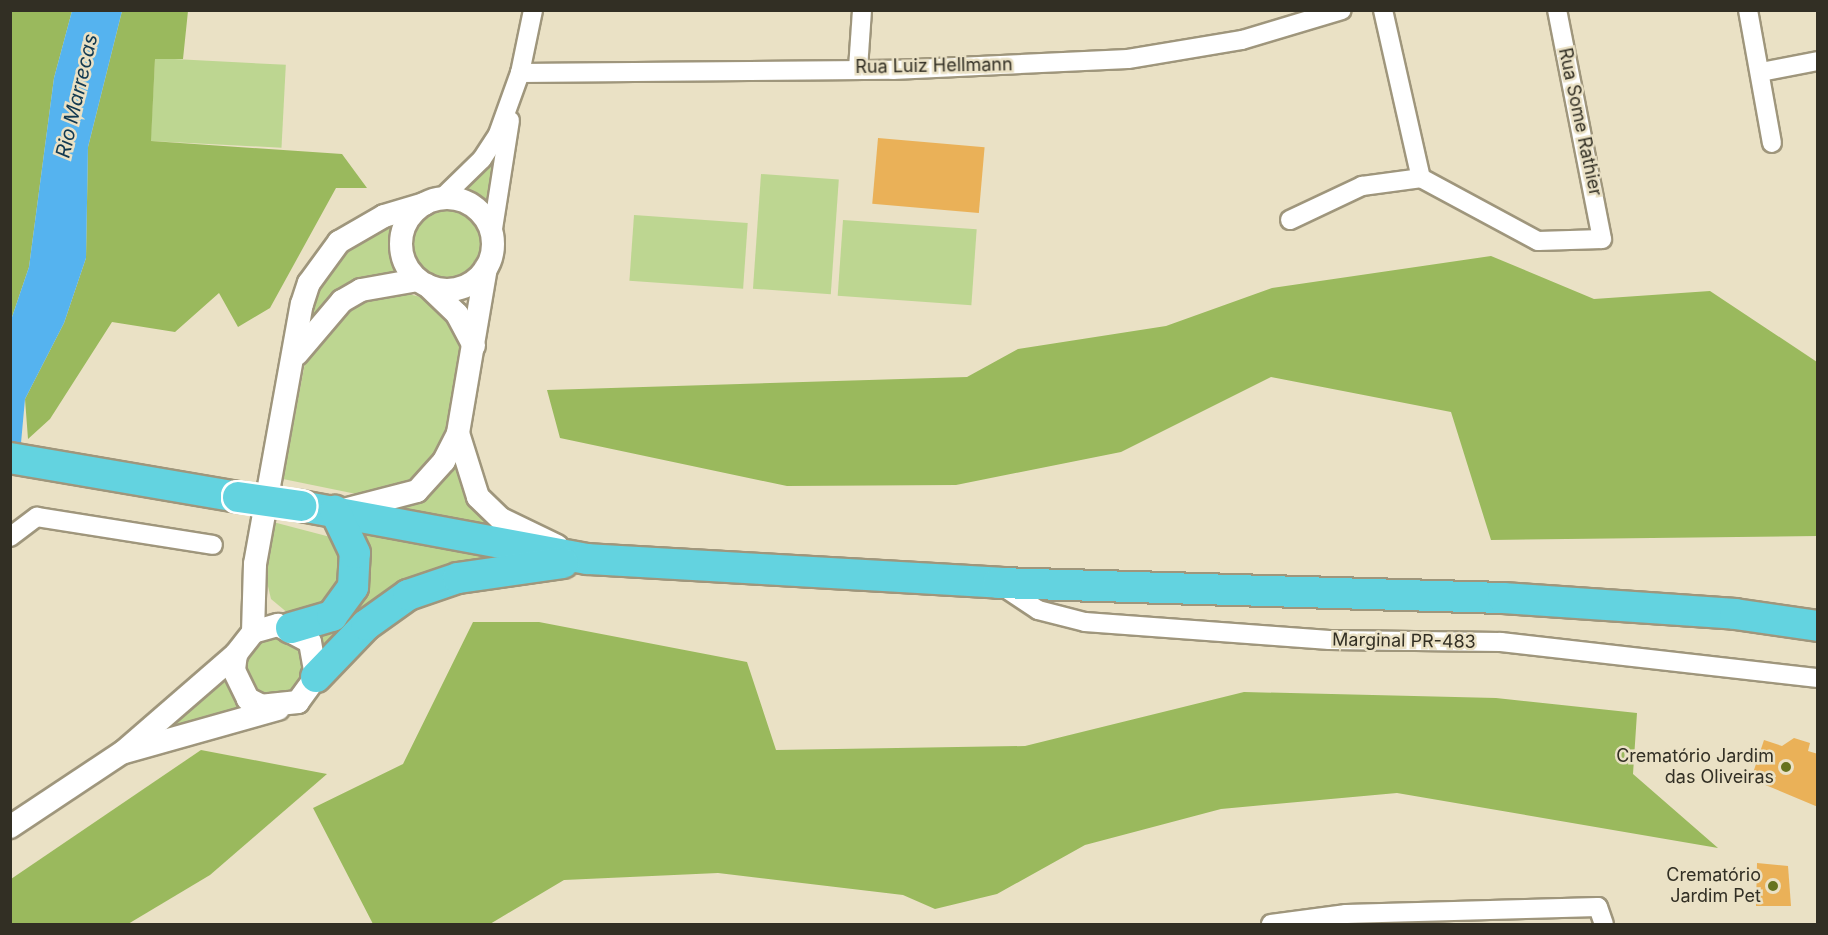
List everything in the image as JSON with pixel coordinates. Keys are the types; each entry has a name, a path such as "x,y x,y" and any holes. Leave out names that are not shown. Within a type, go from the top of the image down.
{"highway":[{"path":"10,458 116,478 335,511 587,559 998,583 1503,598 1735,614 1818,626"},
{"path":"291,628 332,616 353,587 355,553 335,511"},
{"path":"316,676 366,625 408,595 458,578 587,559"}],"street":[{"path":"335,511 387,503 417,491 432,478 458,433 514,94 533,10"},
{"path":"858,69 862,10"},
{"name":"Rua Luiz Hellmann","path":"520,73 858,69 1164,55 1242,40 1342,10"},
{"path":"1290,220 1362,186 1421,178 1383,10"},
{"name":"Rua Some Rathier","path":"1421,178 1538,241 1596,243 1603,234 1557,10"},
{"path":"1748,10 1772,142"},
{"path":"1761,72 1818,60"},
{"path":"474,346 457,314 423,283 405,262 401,240 408,219 482,159 514,94"},
{"path":"10,827 123,752 236,654 253,632 255,564 309,284 339,242 384,216 433,201 474,207 492,235"},
{"path":"295,358 309,333 342,301 370,288 423,283 460,288 486,268"},
{"path":"458,433 478,497 501,519 587,559"},
{"path":"10,537 37,517 213,544"},
{"name":"Marginal PR-483","path":"998,583 1038,610 1085,622 1329,640 1501,642 1818,678"},
{"path":"123,752 298,702 316,676 310,642 291,628 278,625 253,632"},
{"path":"236,654 234,670 248,699 278,709"},
{"path":"1271,924 1598,907 1604,924"}],"green space":[{"path":"11,11 72,11 54,78 29,267 11,320"},
{"path":"122,11 188,11 183,59 155,59 151,141 342,154 367,188 336,188 270,308 238,327 219,293 175,332 112,322 50,419 28,439 25,399 64,323 86,258 88,147"},
{"path":"155,58 286,65 281,148 151,141"},
{"path":"502,140 489,213 458,194"},
{"path":"761,174 839,179 831,294 753,289"},
{"path":"446,210 459,213 471,220 478,232 481,245 478,258 471,270 459,277 446,280 433,277 421,270 414,258 411,245 414,232 421,220 433,213"},
{"path":"634,215 748,223 743,289 629,281"},
{"path":"843,220 977,229 971,305 838,296"},
{"path":"401,221 395,254 408,277 298,337 304,305 348,242"},
{"path":"1491,256 1594,299 1710,291 1817,362 1817,536 1491,540 1451,412 1271,377 1121,452 956,485 787,486 560,438 547,390 967,377 1018,349 1166,326 1272,288"},
{"path":"404,293 425,298 449,318 460,345 451,424 423,477 371,497 283,479 307,352 314,338 359,301"},
{"path":"457,445 510,533 392,512 413,504"},
{"path":"273,522 338,539 347,551 334,601 289,614 271,599 266,578"},
{"path":"361,532 515,559 496,559 324,658 315,635"},
{"path":"473,622 539,622 747,662 776,750 1025,746 1244,692 1496,698 1637,713 1633,774 1718,848 1397,793 1221,809 1085,845 997,894 935,909 903,895 718,873 564,880 490,924 373,924 313,808 403,764"},
{"path":"269,638 281,638 296,646 304,661 304,673 296,688 281,696 269,696 254,688 246,673 246,661 254,646"},
{"path":"228,669 249,711 153,733"},
{"path":"201,750 327,774 210,875 128,924 11,924 11,879"}],"water":[{"name":"Rio Marrecas","path":"72,11 122,11 88,147 86,258 64,323 25,399 21,443 11,465 11,320 29,267 54,78"}],"building":[{"path":"878,138 985,147 979,213 872,204"},
{"name":"Crematório Jardim das Oliveiras","path":"1794,738 1810,743 1808,751 1818,754 1818,807 1751,779 1764,740 1782,746"},
{"name":"Crematório Jardim Pet","path":"1757,863 1788,866 1791,906 1756,906"}],"place":[{"name":"Crematório Jardim das Oliveiras","path":"1786,767"},
{"name":"Crematório Jardim Pet","path":"1773,886"}]}
